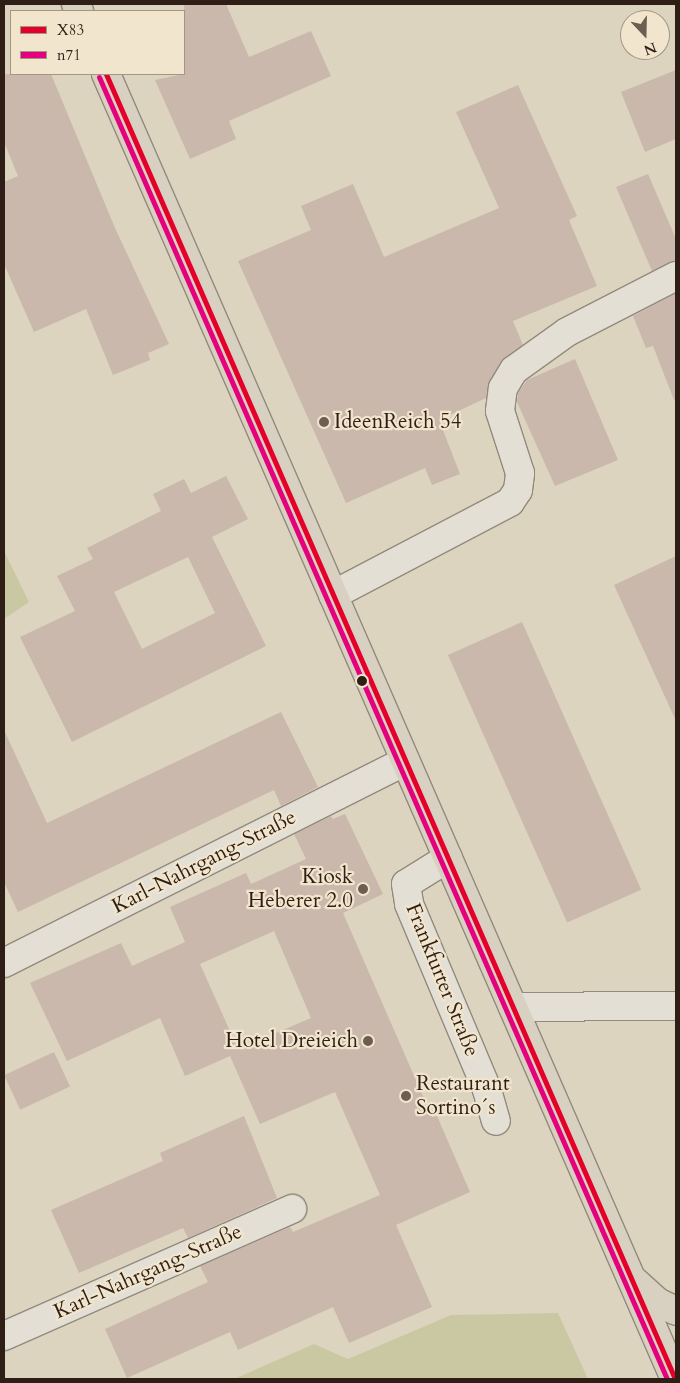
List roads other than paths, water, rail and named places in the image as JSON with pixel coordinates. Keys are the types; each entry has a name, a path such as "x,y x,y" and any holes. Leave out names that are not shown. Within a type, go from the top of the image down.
{"main road":[{"path":"106,75 675,1379"},
{"path":"631,1279 656,1302 676,1312"}],"street":[{"path":"333,595 510,502 518,490 520,473 500,411 503,388 514,370 567,332 676,276"},
{"name":"Karl-Nahrgang-Straße","path":"4,963 405,761"},
{"name":"Frankfurter Straße","path":"448,858 406,884 409,904 487,1090 496,1121"},
{"path":"513,1007 676,1006"},
{"name":"Karl-Nahrgang-Straße","path":"4,1336 292,1209"}],"place":[{"name":"IdeenReich 54","path":"324,422"},
{"name":"Kiosk Heberer 2.0","path":"363,889"},
{"name":"Hotel Dreieich","path":"368,1041"},
{"name":"Restaurant Sortino´s","path":"406,1096"}]}
